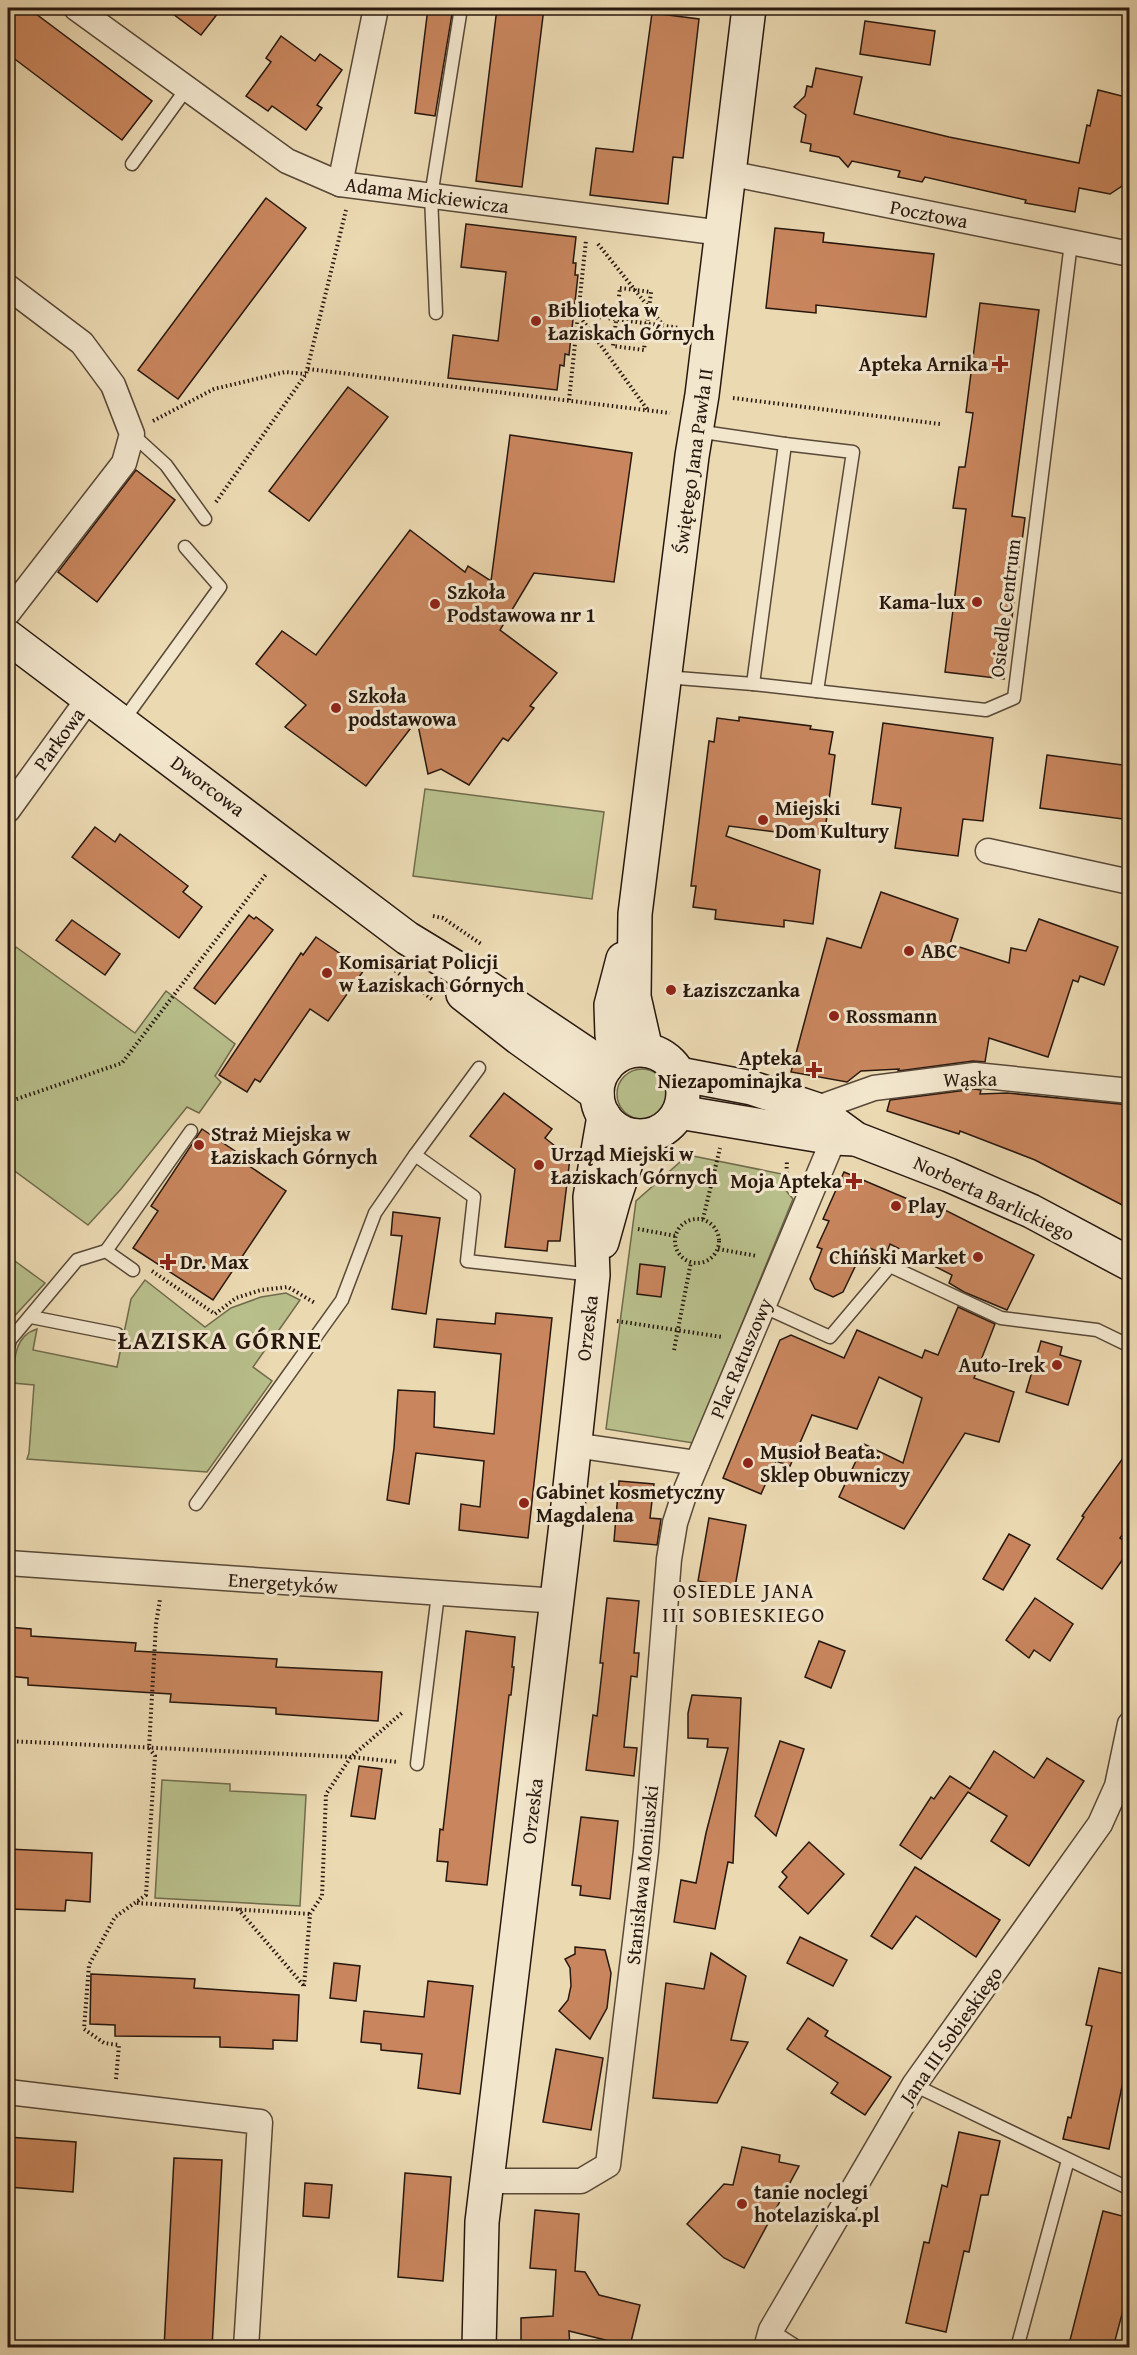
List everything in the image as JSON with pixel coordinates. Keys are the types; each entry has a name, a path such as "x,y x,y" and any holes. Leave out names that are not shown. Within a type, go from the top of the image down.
{"street":[{"name":"Adama Mickiewicza","path":"76,8 287,161 346,185 431,196 580,222 722,233"},
{"path":"346,185 376,8"},
{"name":"Świętego Jana Pawła II","path":"614,1077 634,997 635,914 664,677 683,422 702,395 749,8"},
{"name":"Pocztowa","path":"728,173 1130,254"},
{"path":"8,286 82,343 113,385 132,434 124,463 8,613"},
{"name":"Dworcowa","path":"8,637 407,938 481,982 557,1032 614,1077"},
{"name":"Parkowa","path":"8,810 90,698"},
{"path":"988,851 1130,882"},
{"name":"Świętego Jana Pawła II","path":"614,1077 611,1005 635,914"},
{"name":"Dworcowa","path":"407,938 445,979 519,1038 614,1077"},
{"path":"557,1032 578,1028 596,1019 611,1005"},
{"path":"660,1054 680,1074 683,1094 679,1112 668,1126 652,1134 635,1136 617,1129 614,1077 660,1054"},
{"name":"Norberta Barlickiego","path":"680,1074 752,1088 815,1109 845,1138"},
{"name":"Wąska","path":"815,1109 874,1088 975,1075 1130,1090"},
{"name":"Orzeska","path":"479,2348 482,2222 558,1602 593,1275 590,1197 614,1077"},
{"name":"Norberta Barlickiego","path":"679,1112 845,1138 949,1174 1031,1211 1130,1264"},
{"name":"Orzeska","path":"593,1275 614,1198 635,1136"},
{"name":"Plac Ratuszowy","path":"697,1463 762,1306 845,1138"},
{"path":"574,1445 697,1463"},
{"name":"Stanisława Moniuszki","path":"487,2181 581,2181 608,2164 646,1851 669,1559 675,1523 697,1463"},
{"name":"Energetyków","path":"8,1563 558,1602"},
{"name":"Jana III Sobieskiego","path":"769,2338 914,2085 1100,1824 1117,1786 1130,1724"},
{"path":"8,2092 260,2122 246,2348"}],"lane":[{"path":"436,313 431,196 461,8"},
{"path":"132,164 187,88"},
{"name":"Osiedle Centrum","path":"664,677 753,684 986,710 1014,698 1071,243"},
{"path":"683,422 785,444 853,452 817,692"},
{"path":"132,434 166,465 205,519"},
{"path":"753,684 785,444"},
{"path":"122,722 220,586 185,547"},
{"path":"196,1504 342,1300 375,1213 479,1068"},
{"path":"8,1348 10,1341 76,1260 106,1251 190,1131"},
{"path":"415,1155 474,1197 467,1261 593,1275"},
{"path":"106,1251 133,1270"},
{"path":"762,1306 830,1337 890,1266 1001,1318 1097,1330 1130,1346"},
{"path":"31,1317 117,1334"},
{"path":"417,1764 438,1593"},
{"path":"914,2085 1130,2189"},
{"path":"1017,2348 1068,2160"},
{"path":"769,2338 799,2348"}],"path":[{"path":"205,519 307,372 346,185"},
{"path":"569,400 578,314 580,222"},
{"path":"580,222 663,326"},
{"path":"620,288 651,292 649,308 644,350 613,346 620,288"},
{"path":"578,314 680,328"},
{"path":"578,314 648,410"},
{"path":"132,434 158,417 214,389 285,372 307,372 569,400 648,410 683,422"},
{"path":"702,395 940,424"},
{"path":"8,1102 122,1063 267,873"},
{"path":"704,1220 721,1144"},
{"path":"689,1220 704,1220 715,1228 718,1234 718,1249 709,1260 702,1263 691,1262 677,1250 676,1236 678,1230 689,1220"},
{"path":"635,1228 676,1236"},
{"path":"718,1249 762,1257"},
{"path":"674,1350 691,1262"},
{"path":"133,1270 153,1272 214,1314 236,1298 261,1290 288,1287 331,1314"},
{"path":"614,1320 728,1338"},
{"path":"114,2106 119,2045 104,2043 84,2030 88,1965 115,1917 146,1895 155,1756 149,1748 161,1575"},
{"path":"238,1909 304,1986 310,1914 322,1896 326,1794 351,1757 426,1692"},
{"path":"8,1741 351,1757 417,1764"},
{"path":"136,1903 310,1914"}],"green space":[{"path":"425,789 604,812 592,899 413,876"},
{"path":"16,947 135,1033 166,991 235,1044 215,1076 221,1082 199,1113 187,1107 121,1189 88,1225 8,1166 8,959"},
{"path":"637,1069 647,1069 660,1076 667,1089 667,1099 660,1112 647,1119 637,1119 628,1115 621,1108 617,1099 617,1089 621,1080 628,1073"},
{"path":"688,1155 782,1174 783,1187 793,1199 693,1443 606,1429 636,1201"},
{"path":"8,1256 45,1283 8,1323"},
{"path":"145,1280 205,1327 231,1308 261,1297 286,1293 300,1300 253,1367 272,1381 207,1472 27,1459 34,1385 13,1383 16,1351 19,1344 29,1333 37,1329 33,1350 117,1367 131,1299"},
{"path":"162,1780 230,1784 230,1791 306,1795 300,1906 155,1898"}],"building":[{"path":"8,8 28,8 152,101 122,140 8,54"},
{"path":"165,8 222,8 201,35"},
{"path":"428,8 453,8 435,116 415,113"},
{"path":"497,8 544,8 522,187 476,181"},
{"path":"652,13 699,19 683,158 673,157 668,204 590,195 596,148 633,152"},
{"path":"865,21 935,31 930,65 860,54"},
{"path":"281,36 315,61 320,54 342,70 317,105 322,108 306,130 272,106 268,111 246,96 271,62 266,58"},
{"path":"816,68 862,77 854,114 949,137 1079,163 1087,125 1090,126 1098,90 1130,98 1130,148 1122,186 1110,194 1079,188 1075,212 1025,203 1026,200 925,177 922,182 898,177 900,171 852,161 848,167 839,157 810,151 811,144 801,142 806,115 794,107 805,96 807,86 812,87"},
{"path":"266,198 306,228 178,399 138,370"},
{"path":"466,224 576,237 573,263 576,263 575,275 578,275 569,355 565,354 564,366 560,365 557,390 448,378 453,335 498,341 506,272 461,267"},
{"path":"775,228 824,233 823,242 934,254 926,317 816,305 816,313 766,308"},
{"path":"980,303 1039,310 1012,516 1025,518 1004,679 945,672 966,509 953,508 959,467 965,467 973,413 966,412"},
{"path":"348,387 388,417 309,521 269,491"},
{"name":"Szkoła Podstawowa nr 1","path":"510,435 632,453 614,582 534,573 500,630 557,673 530,706 534,708 508,741 503,738 469,785 441,769 428,774 417,720 366,786 285,727 306,705 256,664 282,631 316,655 410,530 465,572 468,566 491,581"},
{"path":"136,470 175,500 97,602 58,572"},
{"name":"Miejski Dom Kultury","path":"739,717 811,726 810,729 833,732 829,754 835,755 824,838 729,826 726,836 820,870 813,924 784,920 784,927 715,919 716,910 693,907 696,886 691,886 709,741 714,742 717,718 739,721"},
{"path":"883,723 993,738 983,821 963,819 958,856 895,848 901,808 872,804"},
{"path":"1047,755 1130,766 1130,820 1040,808"},
{"path":"95,827 115,842 120,834 188,886 183,892 202,907 179,938 72,857"},
{"path":"881,892 958,919 950,944 1009,963 1011,948 1026,951 1039,919 1118,947 1104,985 1080,976 1078,982 1073,980 1048,1057 989,1038 985,1062 973,1061 898,1071 899,1069 861,1071 847,1082 791,1072 827,938 861,948"},
{"path":"249,915 254,919 256,917 273,930 215,1004 194,988"},
{"path":"72,920 120,954 105,975 56,940"},
{"path":"316,937 364,970 328,1021 310,1009 260,1082 255,1079 247,1092 219,1075 301,953 303,955"},
{"path":"981,1090 980,1094 1007,1093 1130,1105 1130,1209 1035,1160 960,1131 959,1134 887,1111 890,1100"},
{"name":"Urząd Miejski w Łaziskach Górnych","path":"504,1093 552,1129 545,1138 570,1158 560,1241 548,1241 547,1251 505,1247 515,1169 470,1136"},
{"path":"202,1129 235,1151 233,1155 286,1191 213,1300 133,1248 158,1211 151,1206"},
{"path":"844,1172 943,1214 945,1210 1034,1255 1007,1310 964,1292 949,1283 952,1275 890,1244 886,1255 865,1246 843,1292 833,1297 815,1289 810,1279 822,1249 817,1247 829,1221 823,1219"},
{"path":"393,1212 440,1218 426,1314 392,1309 402,1236 391,1235"},
{"path":"640,1264 665,1267 661,1297 637,1294"},
{"path":"958,1307 995,1324 974,1378 1014,1392 999,1442 965,1433 904,1529 839,1497 864,1444 903,1463 922,1398 879,1377 857,1429 812,1415 790,1466 776,1461 761,1494 723,1478 780,1340 791,1335 844,1358 857,1330 922,1358 925,1350 938,1355"},
{"path":"496,1313 552,1318 528,1538 459,1530 461,1504 480,1507 484,1461 416,1453 409,1504 387,1500 398,1390 435,1392 434,1427 494,1434 501,1354 434,1347 437,1319 495,1324"},
{"path":"1041,1341 1062,1347 1060,1355 1081,1361 1068,1405 1026,1392"},
{"path":"1130,1448 1130,1524 1120,1538 1130,1545 1130,1549 1102,1589 1057,1559 1084,1517 1082,1516"},
{"path":"619,1481 654,1484 650,1518 661,1519 657,1545 614,1541"},
{"path":"709,1518 746,1525 735,1587 698,1581"},
{"path":"1009,1534 1030,1545 1003,1590 983,1579"},
{"path":"607,1598 639,1601 634,1653 639,1653 637,1677 631,1676 624,1747 637,1748 634,1776 586,1770 593,1715 597,1716"},
{"path":"1035,1598 1073,1624 1050,1661 1034,1650 1029,1658 1006,1640"},
{"path":"8,1627 31,1629 31,1636 136,1643 135,1651 277,1659 276,1667 382,1672 378,1721 276,1714 276,1708 170,1702 171,1694 28,1685 28,1678 8,1676"},
{"path":"466,1631 515,1637 511,1695 509,1695 487,1885 446,1881 448,1862 437,1861 440,1829 443,1830"},
{"path":"819,1641 845,1651 831,1688 805,1677"},
{"path":"692,1695 741,1698 733,1863 728,1862 715,1929 674,1922 681,1880 696,1883 706,1833 728,1748 707,1747 708,1739 688,1738 688,1713"},
{"path":"780,1741 804,1749 776,1836 755,1816"},
{"path":"994,1751 1034,1778 1047,1758 1084,1781 1029,1866 991,1841 1007,1816 968,1792 921,1859 900,1845 931,1797 934,1799 950,1776 970,1789"},
{"path":"359,1766 382,1769 375,1819 351,1816"},
{"path":"581,1817 618,1821 610,1899 580,1895 581,1886 572,1885"},
{"path":"809,1842 844,1874 808,1914 779,1887 787,1877 782,1872"},
{"path":"8,1849 92,1853 90,1902 66,1900 65,1911 11,1909 12,1898 8,1898"},
{"path":"915,1867 1000,1920 976,1957 916,1916 892,1949 871,1936"},
{"path":"800,1937 847,1960 833,1986 787,1963"},
{"path":"575,1947 605,1950 611,1973 607,2008 590,2039 559,2011 568,2000 571,1986 570,1968 565,1959 575,1954"},
{"path":"711,1953 746,1976 731,2040 748,2042 717,2103 653,2098 666,1983 704,1989"},
{"path":"334,1963 360,1966 356,2001 330,1998"},
{"path":"1099,1968 1130,1975 1130,2048 1109,2149 1063,2139 1068,2117 1071,2118 1092,2026 1086,2025"},
{"path":"91,1974 195,1979 194,1988 299,1995 297,2041 273,2040 273,2049 220,2047 220,2037 115,2036 115,2025 90,2024"},
{"path":"428,1981 473,1986 460,2094 418,2088 422,2054 381,2050 381,2044 361,2042 364,2011 424,2017"},
{"path":"808,2018 828,2031 825,2036 891,2077 865,2115 831,2093 838,2083 787,2049"},
{"path":"556,2049 603,2058 591,2130 543,2122"},
{"path":"959,2132 1000,2141 988,2195 981,2195 969,2252 964,2251 946,2332 906,2323 924,2242 929,2243 942,2185 947,2187"},
{"path":"8,2137 76,2142 73,2192 8,2187"},
{"name":"tanie noclegi hotelaziska.pl","path":"742,2147 780,2155 779,2162 799,2166 744,2268 724,2258 687,2224 724,2184 733,2185"},
{"path":"174,2158 222,2160 212,2348 164,2348"},
{"path":"405,2173 451,2177 443,2281 398,2277"},
{"path":"305,2183 332,2185 329,2218 303,2216"},
{"path":"535,2210 579,2214 575,2271 585,2272 599,2295 640,2305 630,2346 569,2331 570,2348 521,2348 521,2318 553,2316 556,2270 530,2268"},
{"path":"1103,2211 1130,2218 1130,2284 1113,2348 1068,2348"}],"place":[{"name":"Biblioteka w Łaziskach Górnych","path":"536,321"},
{"name":"Apteka Arnika","path":"1000,364"},
{"name":"Kama-lux","path":"977,602"},
{"name":"Szkoła Podstawowa nr 1","path":"435,604"},
{"name":"Szkoła podstawowa","path":"336,708"},
{"name":"Miejski Dom Kultury","path":"763,820"},
{"name":"ABC","path":"909,951"},
{"name":"Komisariat Policji w Łaziskach Górnych","path":"327,973"},
{"name":"Łaziszczanka","path":"671,990"},
{"name":"Rossmann","path":"834,1016"},
{"name":"Apteka Niezapominajka","path":"814,1070"},
{"name":"Straż Miejska w Łaziskach Górnych","path":"199,1145"},
{"name":"Urząd Miejski w Łaziskach Górnych","path":"539,1165"},
{"name":"Moja Apteka","path":"854,1181"},
{"name":"Play","path":"896,1206"},
{"name":"Chiński Market","path":"978,1257"},
{"name":"Dr. Max","path":"168,1262"},
{"name":"Auto-Irek","path":"1057,1365"},
{"name":"Musioł Beata. Sklep Obuwniczy","path":"748,1463"},
{"name":"Gabinet kosmetyczny Magdalena","path":"524,1503"},
{"name":"tanie noclegi hotelaziska.pl","path":"742,2204"}],"district":[{"name":"ŁAZISKA GÓRNE","path":"220,1340"},
{"name":"OSIEDLE JANA III SOBIESKIEGO","path":"744,1603"}]}
